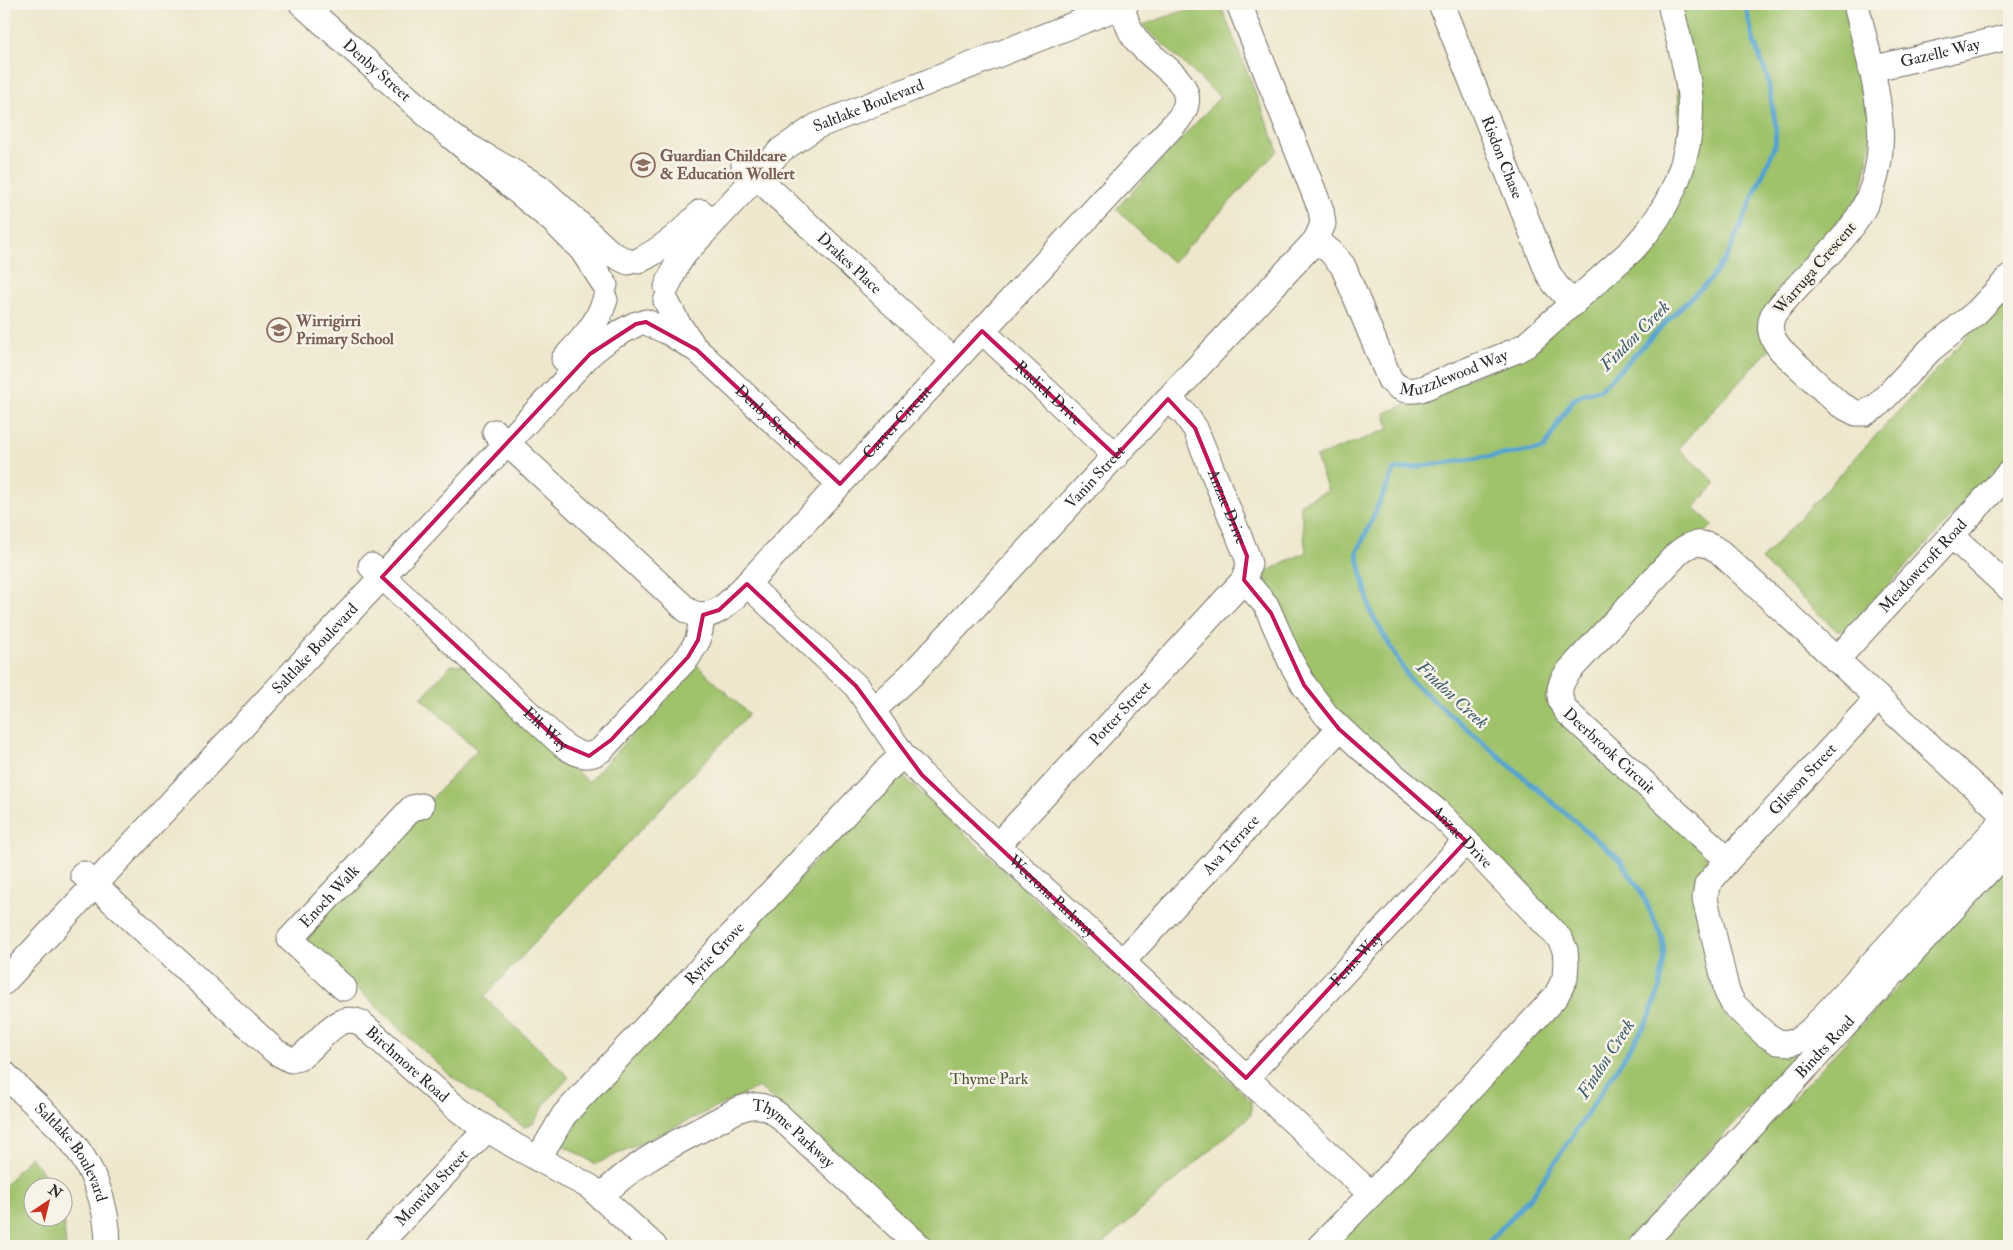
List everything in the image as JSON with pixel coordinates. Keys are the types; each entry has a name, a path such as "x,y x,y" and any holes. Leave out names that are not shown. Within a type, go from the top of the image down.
{"street":[{"name":"Denby Street","path":"302,4 452,137"},
{"name":"Saltlake Boulevard","path":"666,294 676,266 685,253 783,128 816,110 1083,4"},
{"name":"Saltlake Boulevard","path":"633,262 654,253 686,228 750,170 817,126 1122,4"},
{"name":"Carver Circuit","path":"703,615 712,614 719,610 747,584 1178,120 1185,110 1188,98 1183,86 1135,38 1122,4"},
{"path":"1239,4 1321,210 1323,224 1316,240"},
{"name":"Risdon Chase","path":"1441,4 1548,273 1554,284 1573,304"},
{"name":"Muzzlewood Way","path":"1316,240 1344,266 1390,380 1400,388 1408,391 1421,389 1515,351 1532,341 1632,250 1648,233 1674,190 1683,165 1689,128 1690,97 1670,4"},
{"name":"Warruga Crescent","path":"1856,4 1882,125 1882,148 1877,175 1867,202 1847,234 1773,315 1770,329 1774,342 1839,404 1848,410 1865,413 1877,406 1930,350 1971,318 2009,278"},
{"name":"Gazelle Way","path":"1871,69 2009,37"},
{"path":"452,137 539,187 612,254 633,262 648,264 657,269 664,278 666,294 662,310 655,317 641,323 625,322 616,317 609,310 605,292 582,250 558,226 452,137"},
{"name":"Drakes Place","path":"750,170 954,361"},
{"name":"Vanin Street","path":"872,710 899,687 1316,240"},
{"path":"605,292 613,270 633,262"},
{"name":"Saltlake Boulevard","path":"4,982 89,880 501,437 600,317 605,292"},
{"name":"Denby Street","path":"666,294 678,324 697,350 840,484"},
{"name":"Denby Street","path":"641,323 668,332 697,350"},
{"name":"Saltlake Boulevard","path":"501,437 594,350 619,332 641,323"},
{"name":"Rudick Drive","path":"982,332 1116,456"},
{"name":"Anzac Drive","path":"1168,399 1191,422 1199,436 1249,564 1244,580 1271,613 1291,662 1304,685 1339,729 1416,792 1466,841 1560,939 1565,950 1565,978 1556,996 1547,1007 1320,1246"},
{"path":"501,437 688,611 703,615"},
{"name":"Meadowcroft Road","path":"1836,660 2009,472"},
{"path":"1952,536 2009,588"},
{"name":"Deerbrook Circuit","path":"1694,543 1710,545 1720,552 1836,660 2008,816 1810,1031 1797,1041 1791,1043 1778,1042 1765,1034 1738,1010 1727,992 1705,899 1707,885 1728,860 1568,712 1559,698 1559,691 1563,678 1677,554 1694,543"},
{"name":"Elk Way","path":"376,571 564,745 584,756 589,756 601,750 688,657 698,640 703,615"},
{"name":"Potter Street","path":"997,846 1244,580"},
{"name":"Weerona Parkway","path":"747,584 856,686 903,755 922,775 1371,1194"},
{"name":"Glisson Street","path":"1728,860 1878,698"},
{"name":"Ava Terrace","path":"1122,962 1339,729"},
{"name":"Ryrie Grove","path":"538,1159 564,1115 882,773 903,755"},
{"name":"Enoch Walk","path":"344,988 290,939 412,808 421,806"},
{"name":"Fenix Way","path":"1246,1078 1466,841"},
{"name":"Bindts Road","path":"1641,1246 2009,848"},
{"name":"Saltlake Boulevard","path":"4,959 89,880"},
{"name":"Birchmore Road","path":"89,880 276,1052 291,1060 299,1058 336,1024 342,1020 354,1020 369,1029 454,1106 487,1129 590,1187 643,1243"},
{"name":"Saltlake Boulevard","path":"4,1073 61,1129 76,1147 91,1172 103,1203 107,1221 108,1246"},
{"name":"Saltlake Boulevard","path":"4,1096 52,1144 71,1169 79,1184 89,1217 92,1246"},
{"name":"Thyme Parkway","path":"601,1197 617,1180 638,1166 735,1111 746,1106 759,1105 777,1114 919,1246"},
{"name":"Monvida Street","path":"377,1246 487,1129"}],"highlighted area":[{"path":"646,322 697,350 840,484 982,331 1116,456 1168,399 1195,428 1247,556 1244,580 1271,613 1304,685 1339,729 1466,841 1246,1078 922,775 856,686 747,584 719,610 703,615 698,640 688,657 611,740 589,756 563,745 382,577 590,354 636,324"}],"green space":[{"path":"1204,4 1217,4 1221,6 1278,150 1173,263 1116,209 1220,97 1142,25"},
{"path":"1677,4 1852,4 1875,122 1861,194 1820,252 1768,351 1678,448 1716,483 1694,508 1713,525 1551,683 1707,857 1703,871 1723,999 1785,1051 1795,1056 1623,1246 1330,1246 1574,965 1307,680 1263,573 1306,552 1300,503 1328,491 1316,457 1389,429 1385,413 1534,352 1680,191"},
{"path":"2009,291 2009,455 1847,630 1836,630 1761,560"},
{"path":"451,665 463,665 588,782 697,665 749,714 484,997 569,1077 544,1105 534,1123 524,1127 451,1076 302,937 477,750 421,698"},
{"name":"Thyme Park","path":"904,777 1251,1101 1251,1115 1100,1246 930,1246 759,1087 596,1164 561,1144 567,1127 893,778"},
{"path":"2009,865 2009,1246 1657,1246"},
{"path":"30,1157 46,1178 22,1178 22,1228 64,1228 66,1246 4,1246 4,1186"}],"waterway":[{"name":"Findon Creek","path":"1485,1246 1533,1194 1648,1021 1660,988 1664,950 1661,934 1640,890 1620,860 1410,680 1371,613 1357,553 1394,470 1544,449 1573,400 1585,393 1599,390 1610,380 1710,280 1728,255 1775,146 1776,127 1767,75 1754,42 1745,4"}],"place":[{"name":"Guardian Childcare & Education Wollert","path":"643,165"},
{"name":"Wirrigirri Primary School","path":"279,330"}]}
